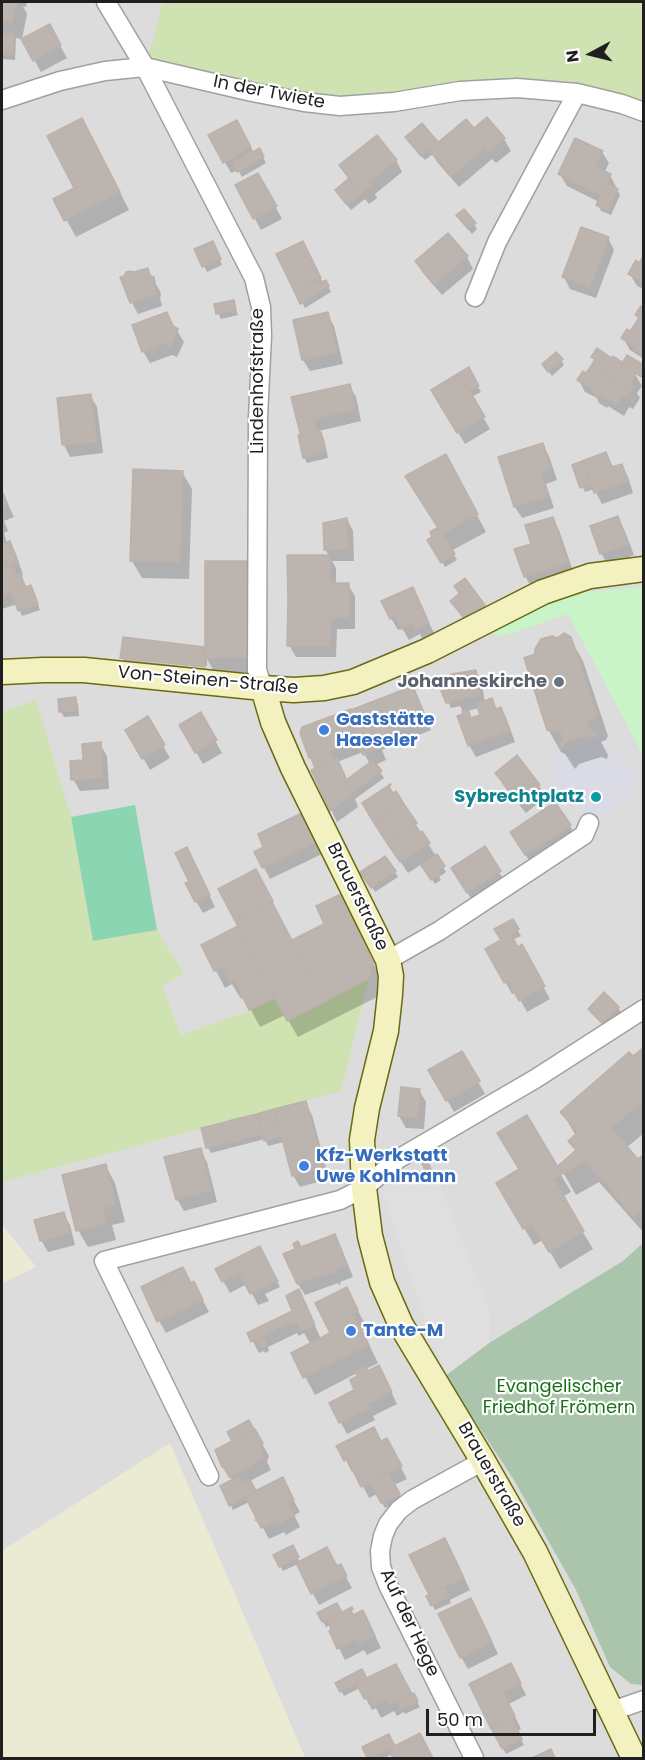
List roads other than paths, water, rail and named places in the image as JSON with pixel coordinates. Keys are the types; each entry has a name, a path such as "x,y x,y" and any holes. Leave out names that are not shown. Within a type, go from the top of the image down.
{"main road":[{"name":"Von-Steinen-Straße","path":"2,672 84,670 262,688 294,690 324,688 352,682 427,651 543,592 590,576 644,569"},
{"name":"Brauerstraße","path":"262,688 273,722 293,768 388,960 391,976 386,1031 367,1107 362,1140 364,1188 370,1236 382,1282 401,1325 535,1552 634,1758"}],"street":[{"name":"Lindenhofstraße","path":"106,2 145,67 254,278 261,307 257,670 262,688"},
{"name":"In der Twiete","path":"2,100 60,81 105,71 145,67 262,94 340,106 394,102 460,91 517,88 577,93 644,112"},
{"path":"475,297 497,242 577,93"},
{"path":"388,960 439,932 584,835 589,823"},
{"path":"209,1476 104,1261 340,1200 364,1188 398,1159 535,1079 644,1009"},
{"name":"Auf der Hege","path":"474,1758 387,1585 381,1567 380,1551 388,1524 399,1510 412,1500 483,1461"},
{"path":"612,1711 644,1700"}],"place":[{"name":"Johanneskirche","path":"559,682"},
{"name":"Gaststätte Haeseler","path":"324,730"},
{"name":"Sybrechtplatz","path":"596,797"},
{"name":"Kfz-Werkstatt Uwe Kohlmann","path":"304,1166"},
{"name":"Tante-M","path":"351,1331"}],"park label":[{"name":"Evangelischer Friedhof Frömern","path":"559,1397"}]}
